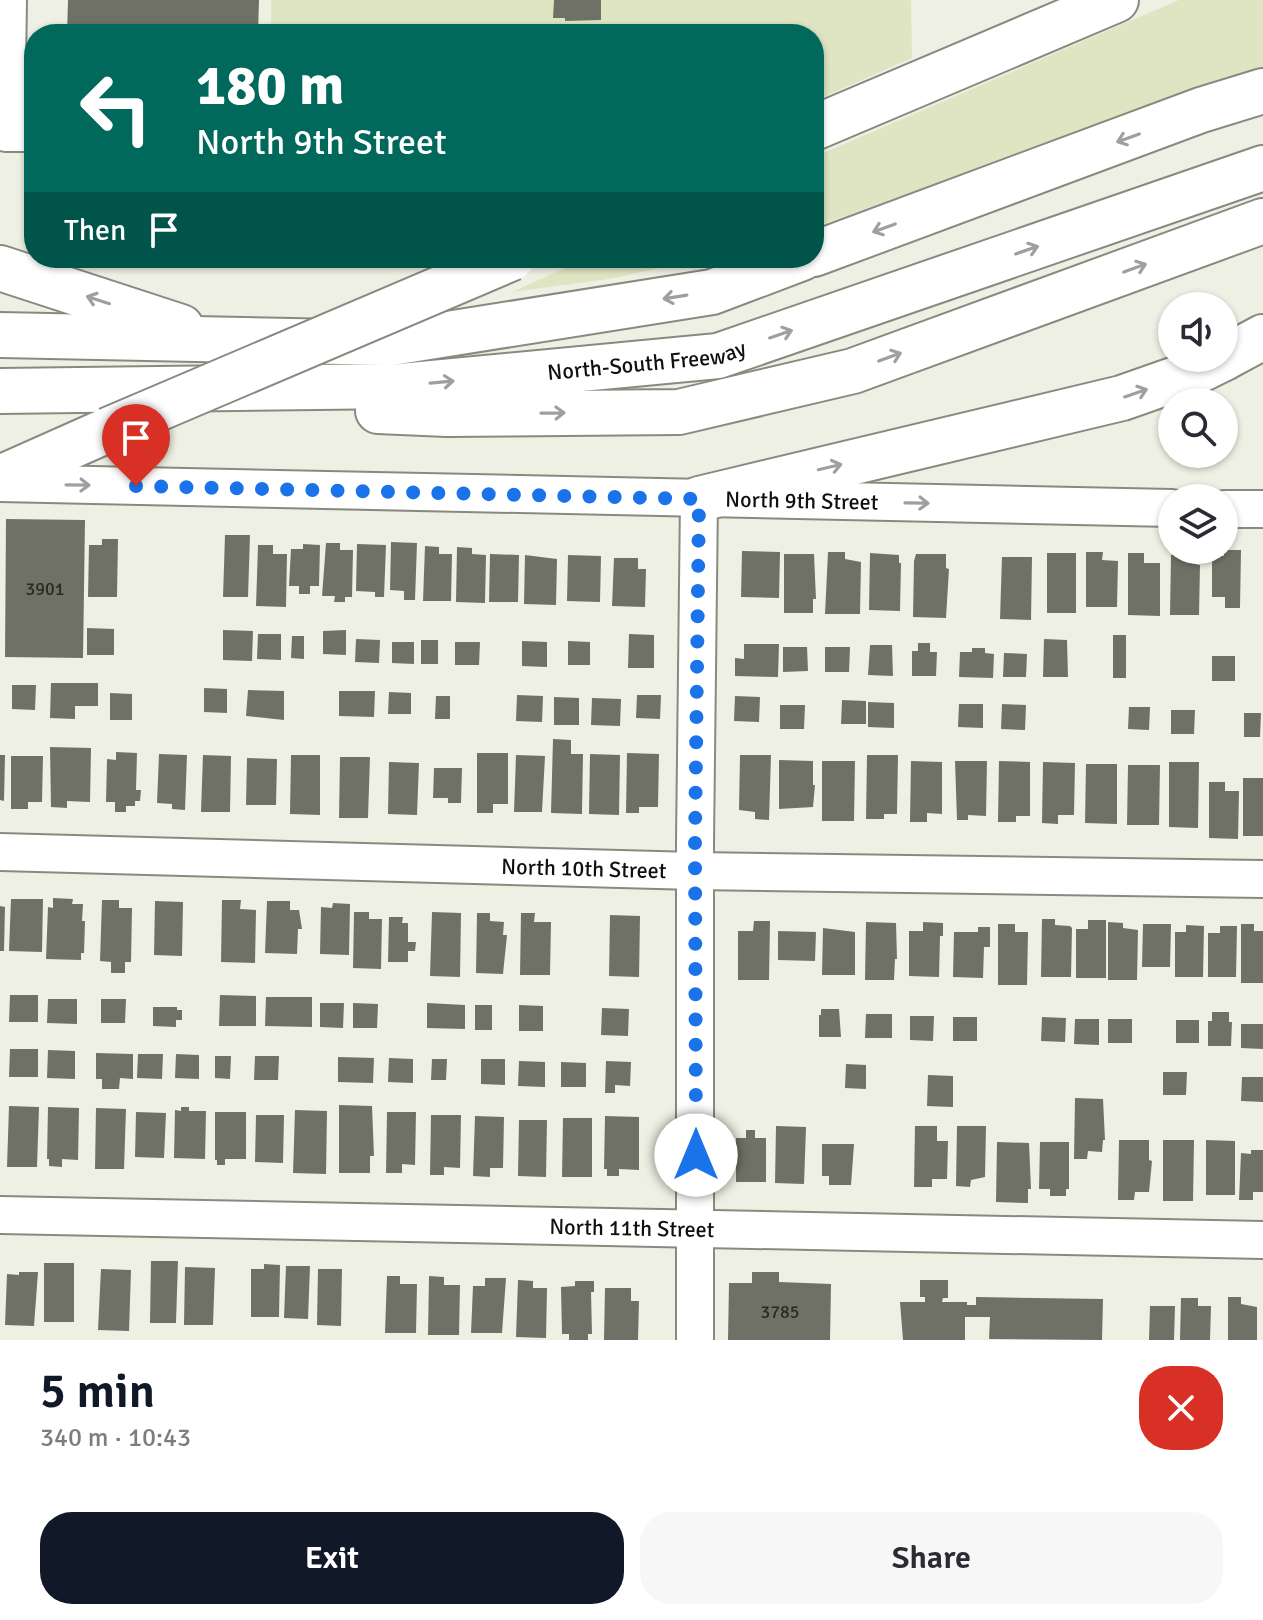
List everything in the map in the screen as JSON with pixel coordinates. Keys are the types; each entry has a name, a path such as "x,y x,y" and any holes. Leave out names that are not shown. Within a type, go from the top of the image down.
{"main road":[{"path":"824,124 1110,1"},
{"path":"1201,110 1263,82"},
{"path":"824,250 1201,110 1263,91"},
{"name":"North-South Freeway","path":"0,391 401,386 718,356 1263,168"},
{"path":"0,391 447,414 679,412 853,371 1263,221"},
{"path":"0,268 225,341"},
{"path":"0,480 108,430 489,268"},
{"path":"0,335 391,343 712,292 776,268"},
{"path":"1238,350 1263,337"},
{"path":"699,499 1122,398 1196,372"}],"street":[{"path":"8,0 20,130"},
{"name":"North 9th Street","path":"0,480 1158,508"},
{"path":"695,1340 699,499"},
{"path":"1238,509 1263,509"},
{"name":"North 10th Street","path":"0,852 695,871 1263,879"},
{"name":"North 11th Street","path":"0,1215 1263,1240"}],"green space":[{"path":"271,0 911,0 912,58 824,97 824,24 271,24"},
{"path":"1179,0 1263,0 1263,68 824,223 824,153"},
{"path":"566,268 659,268 615,278 512,292"}],"building":[{"path":"68,0 259,0 258,24 67,24"},
{"path":"554,0 601,0 601,20 565,21 565,18 553,18"},
{"path":"6,519 85,520 83,658 5,657"},
{"path":"225,535 250,535 248,597 223,597"},
{"path":"102,539 118,539 117,597 88,597 89,545 102,545"},
{"path":"391,542 417,543 415,600 404,600 404,591 390,590"},
{"path":"326,543 340,543 340,550 353,550 352,597 345,597 345,602 334,602 335,596 322,596"},
{"path":"303,544 320,545 319,586 310,586 310,594 299,594 299,586 289,586 291,549 303,549"},
{"path":"357,544 386,545 384,597 375,597 375,592 356,591"},
{"path":"258,545 273,545 273,554 287,554 286,607 256,606"},
{"path":"425,546 439,547 439,554 452,554 451,601 423,601"},
{"path":"457,547 472,548 472,554 486,555 485,603 456,602"},
{"path":"1238,550 1241,550 1240,608 1225,608 1225,597 1212,597 1212,564 1238,564"},
{"path":"742,551 780,552 779,598 741,597"},
{"path":"828,552 845,552 845,559 861,562 860,614 825,614"},
{"path":"1086,552 1103,552 1102,560 1118,561 1117,607 1086,607"},
{"path":"870,553 899,555 900,611 869,610"},
{"path":"1047,553 1076,553 1076,613 1047,613"},
{"path":"1128,553 1144,553 1144,563 1160,564 1160,616 1128,615"},
{"path":"490,554 519,555 518,602 489,602"},
{"path":"784,554 814,554 816,599 813,599 813,613 784,613"},
{"path":"916,554 946,554 946,568 949,569 946,618 913,617"},
{"path":"525,555 557,559 556,605 524,604"},
{"path":"568,555 601,556 600,602 567,601"},
{"path":"1002,557 1032,557 1031,620 1000,619"},
{"path":"614,558 638,558 638,569 646,569 645,607 612,606"},
{"path":"1171,564 1200,565 1199,615 1170,615"},
{"path":"87,628 114,629 114,655 87,655"},
{"path":"223,630 253,631 252,661 223,660"},
{"path":"346,630 346,655 323,654 323,631"},
{"path":"258,634 281,634 281,660 257,659"},
{"path":"629,634 654,635 654,668 628,668"},
{"path":"1113,635 1126,635 1126,678 1113,678"},
{"path":"292,636 304,636 304,659 291,658"},
{"path":"356,639 380,640 379,663 355,662"},
{"path":"1044,639 1067,640 1068,677 1043,677"},
{"path":"421,640 438,640 438,664 421,664"},
{"path":"522,641 547,642 547,667 522,666"},
{"path":"568,641 590,642 590,665 568,665"},
{"path":"392,642 414,642 414,664 392,663"},
{"path":"455,642 480,642 479,665 455,665"},
{"path":"918,643 930,643 930,652 937,652 936,676 912,676 912,651 918,651"},
{"path":"744,644 779,644 778,677 735,676 735,658 744,659"},
{"path":"870,645 892,645 893,676 868,675"},
{"path":"783,647 807,647 808,671 783,672"},
{"path":"825,647 850,647 849,672 825,672"},
{"path":"972,648 985,648 985,653 994,654 993,678 959,677 960,652 972,652"},
{"path":"1004,653 1027,654 1026,677 1003,677"},
{"path":"1212,656 1235,656 1235,681 1212,681"},
{"path":"51,683 98,683 98,706 75,706 75,719 50,718"},
{"path":"12,685 36,685 35,710 12,709"},
{"path":"204,688 227,689 227,713 204,712"},
{"path":"248,690 284,691 284,720 246,716"},
{"path":"339,691 375,691 374,717 339,716"},
{"path":"389,692 411,693 411,714 388,714"},
{"path":"110,693 132,694 132,720 110,720"},
{"path":"517,695 543,696 542,722 516,721"},
{"path":"637,695 661,695 660,719 636,718"},
{"path":"436,696 450,696 450,719 435,719"},
{"path":"735,696 760,697 759,722 734,721"},
{"path":"554,697 579,698 579,725 554,725"},
{"path":"592,698 621,699 620,726 591,725"},
{"path":"842,700 866,701 866,724 841,724"},
{"path":"868,702 894,703 894,728 868,727"},
{"path":"959,704 983,704 983,728 958,727"},
{"path":"1002,704 1026,705 1025,730 1001,729"},
{"path":"780,705 805,705 804,729 780,729"},
{"path":"1129,707 1150,707 1149,730 1128,729"},
{"path":"1171,710 1195,710 1194,734 1171,734"},
{"path":"1244,713 1261,713 1260,737 1244,737"},
{"path":"553,739 571,740 571,754 583,754 582,814 551,813"},
{"path":"50,747 91,748 90,802 67,801 67,808 51,807"},
{"path":"116,752 137,753 136,790 141,790 140,801 135,801 135,806 126,806 126,812 115,812 115,802 106,802 107,759 116,760"},
{"path":"477,753 508,753 508,804 493,804 493,813 477,813"},
{"path":"627,753 659,754 658,807 639,807 639,813 626,813"},
{"path":"159,754 187,755 185,810 172,809 172,804 157,803"},
{"path":"590,754 620,755 619,815 589,814"},
{"path":"0,755 5,755 4,801 0,800"},
{"path":"203,755 231,756 230,812 201,812"},
{"path":"291,755 320,755 320,815 290,814"},
{"path":"516,755 545,756 542,812 514,812"},
{"path":"740,755 771,755 769,820 755,819 755,812 739,810"},
{"path":"867,755 898,755 897,814 884,814 884,819 866,819"},
{"path":"11,756 43,756 42,802 28,802 28,809 11,809"},
{"path":"340,757 370,757 368,818 339,818"},
{"path":"247,758 277,759 276,805 246,805"},
{"path":"779,760 813,761 813,807 779,809"},
{"path":"822,761 855,761 854,821 822,821"},
{"path":"911,761 942,762 942,814 927,813 927,822 910,822"},
{"path":"955,761 987,761 986,816 968,815 968,820 957,820"},
{"path":"999,761 1030,762 1030,816 1016,816 1016,822 998,822"},
{"path":"389,762 419,763 417,815 388,814"},
{"path":"1043,762 1075,763 1074,815 1058,815 1058,824 1042,823"},
{"path":"1169,762 1199,762 1198,828 1169,827"},
{"path":"1086,764 1117,764 1117,824 1085,823"},
{"path":"1128,765 1160,765 1159,825 1127,825"},
{"path":"434,768 462,768 461,803 448,803 448,798 433,798"},
{"path":"1243,778 1263,778 1263,836 1243,836"},
{"path":"1209,782 1225,782 1225,791 1239,791 1238,839 1209,838"},
{"path":"53,898 73,899 72,904 83,904 84,953 81,953 81,960 46,959 48,907 53,908"},
{"path":"11,899 43,899 42,952 9,951"},
{"path":"102,900 119,900 119,908 132,908 131,962 125,962 125,973 111,973 111,962 100,961"},
{"path":"222,900 241,900 240,909 256,910 255,963 221,962"},
{"path":"155,901 183,902 182,956 154,955"},
{"path":"267,901 290,901 290,910 299,910 302,929 298,929 297,954 265,953"},
{"path":"333,903 350,904 349,955 320,954 321,907 332,908"},
{"path":"0,906 5,907 4,951 0,951"},
{"path":"354,912 369,912 369,919 382,919 381,969 353,968"},
{"path":"432,912 461,913 460,977 430,976"},
{"path":"477,913 490,913 490,921 504,922 503,935 507,935 503,974 476,973"},
{"path":"521,913 535,913 534,922 551,922 550,975 520,975"},
{"path":"610,915 640,916 639,977 609,976"},
{"path":"389,917 403,917 402,923 408,923 408,942 416,942 415,951 408,951 408,962 388,962"},
{"path":"1042,919 1055,919 1055,925 1072,928 1071,977 1041,977"},
{"path":"1088,920 1106,920 1106,978 1076,978 1076,929 1088,929"},
{"path":"754,921 770,921 769,980 738,980 738,931 753,931"},
{"path":"866,922 896,923 894,980 865,980"},
{"path":"923,922 943,923 939,977 909,976 909,931 923,931"},
{"path":"1108,922 1123,923 1123,928 1138,930 1137,980 1108,980"},
{"path":"998,924 1015,924 1015,932 1028,932 1027,985 998,985"},
{"path":"1143,924 1171,924 1170,967 1142,967"},
{"path":"1241,924 1254,924 1254,931 1263,931 1263,983 1241,983"},
{"path":"1186,925 1204,926 1203,977 1175,977 1175,932 1186,932"},
{"path":"1220,926 1237,926 1236,977 1208,977 1208,933 1220,933"},
{"path":"978,927 990,927 990,947 984,947 983,978 953,977 954,932 978,932"},
{"path":"823,928 855,932 855,975 822,975"},
{"path":"778,931 816,932 815,961 778,960"},
{"path":"10,995 38,995 38,1022 9,1022"},
{"path":"220,995 256,996 256,1026 219,1026"},
{"path":"266,997 312,997 312,1027 265,1026"},
{"path":"48,999 77,999 77,1024 47,1023"},
{"path":"101,999 126,999 125,1023 101,1023"},
{"path":"320,1003 344,1003 343,1028 320,1027"},
{"path":"353,1003 378,1004 377,1028 353,1028"},
{"path":"427,1003 465,1005 465,1029 427,1028"},
{"path":"475,1005 492,1005 492,1030 475,1030"},
{"path":"519,1005 543,1006 543,1031 519,1031"},
{"path":"153,1007 177,1007 177,1010 182,1010 182,1020 176,1020 176,1027 153,1026"},
{"path":"602,1008 629,1009 628,1036 601,1035"},
{"path":"821,1009 839,1009 841,1037 819,1037"},
{"path":"1212,1012 1229,1012 1229,1022 1232,1022 1231,1046 1208,1046 1208,1021 1212,1021"},
{"path":"866,1014 892,1014 892,1038 865,1038"},
{"path":"910,1016 934,1016 933,1041 910,1040"},
{"path":"953,1017 977,1017 977,1041 953,1041"},
{"path":"1042,1017 1066,1018 1065,1042 1041,1041"},
{"path":"1075,1019 1099,1019 1099,1045 1074,1044"},
{"path":"1108,1019 1132,1019 1132,1043 1108,1043"},
{"path":"1176,1020 1199,1020 1199,1043 1176,1043"},
{"path":"1241,1024 1263,1024 1263,1049 1241,1048"},
{"path":"10,1049 38,1049 38,1077 9,1077"},
{"path":"48,1050 75,1051 75,1079 47,1078"},
{"path":"96,1053 133,1054 133,1079 120,1078 119,1089 102,1089 102,1079 96,1079"},
{"path":"138,1054 163,1054 162,1079 137,1078"},
{"path":"176,1054 199,1055 199,1079 175,1078"},
{"path":"215,1056 231,1056 230,1079 215,1078"},
{"path":"255,1056 279,1056 278,1080 254,1080"},
{"path":"338,1057 374,1058 373,1083 338,1082"},
{"path":"389,1058 413,1059 413,1083 388,1082"},
{"path":"432,1059 447,1059 446,1080 431,1080"},
{"path":"481,1059 505,1059 505,1085 481,1084"},
{"path":"519,1061 545,1062 545,1087 518,1086"},
{"path":"606,1061 631,1062 630,1086 615,1085 615,1093 605,1093"},
{"path":"561,1062 586,1063 586,1087 561,1087"},
{"path":"846,1064 866,1065 866,1089 845,1088"},
{"path":"1163,1072 1187,1072 1186,1095 1163,1095"},
{"path":"928,1075 953,1076 953,1107 927,1106"},
{"path":"1242,1077 1263,1077 1263,1102 1241,1101"},
{"path":"1075,1098 1103,1099 1105,1140 1102,1152 1088,1151 1087,1159 1074,1159"},
{"path":"339,1105 372,1106 374,1156 370,1156 370,1173 339,1173"},
{"path":"9,1106 39,1107 37,1167 7,1167"},
{"path":"48,1107 79,1108 78,1160 62,1159 62,1167 49,1166 47,1159"},
{"path":"181,1107 189,1107 189,1111 206,1111 205,1159 174,1158 175,1110 181,1111"},
{"path":"96,1108 126,1109 124,1169 95,1169"},
{"path":"295,1110 327,1111 326,1174 293,1173"},
{"path":"136,1112 166,1113 164,1158 135,1157"},
{"path":"215,1112 246,1112 246,1159 225,1159 225,1165 217,1165"},
{"path":"387,1112 416,1112 415,1165 402,1164 402,1173 386,1173"},
{"path":"256,1115 284,1115 283,1163 255,1162"},
{"path":"431,1115 461,1115 460,1168 444,1167 444,1175 430,1175"},
{"path":"475,1116 504,1117 503,1168 490,1168 490,1177 473,1176"},
{"path":"605,1116 639,1117 639,1170 619,1169 619,1176 607,1176 607,1169 604,1169"},
{"path":"563,1118 592,1118 592,1177 562,1177"},
{"path":"519,1120 547,1120 546,1177 518,1176"},
{"path":"776,1126 806,1127 804,1184 775,1183"},
{"path":"915,1126 937,1126 937,1141 948,1141 947,1179 932,1179 932,1187 914,1187"},
{"path":"957,1126 986,1126 985,1177 971,1180 970,1187 956,1186"},
{"path":"746,1130 755,1130 755,1138 766,1138 766,1182 736,1182 736,1138 746,1138"},
{"path":"1119,1140 1149,1140 1149,1160 1152,1161 1149,1192 1135,1192 1134,1200 1118,1200"},
{"path":"1163,1140 1194,1140 1193,1201 1163,1201"},
{"path":"1206,1140 1235,1141 1235,1195 1206,1195"},
{"path":"997,1142 1029,1143 1031,1189 1028,1189 1028,1203 996,1202"},
{"path":"1040,1142 1069,1142 1069,1189 1066,1189 1066,1196 1050,1196 1050,1189 1039,1189"},
{"path":"822,1144 854,1144 851,1185 829,1185 829,1176 822,1176"},
{"path":"1251,1150 1263,1150 1263,1192 1253,1192 1253,1200 1239,1200 1241,1153 1251,1154"},
{"path":"151,1261 178,1261 176,1323 150,1323"},
{"path":"44,1263 74,1263 74,1322 44,1322"},
{"path":"264,1264 280,1265 279,1317 251,1317 251,1269 264,1269"},
{"path":"286,1266 310,1266 308,1319 284,1318"},
{"path":"185,1267 215,1268 213,1325 184,1325"},
{"path":"101,1269 131,1270 129,1331 98,1330"},
{"path":"318,1269 342,1269 341,1326 317,1325"},
{"path":"19,1272 38,1272 34,1326 5,1325 7,1274 19,1275"},
{"path":"752,1272 779,1272 779,1282 831,1284 830,1340 728,1340 729,1283 752,1283"},
{"path":"387,1276 400,1276 400,1284 417,1284 416,1333 385,1333"},
{"path":"429,1276 444,1277 444,1285 460,1285 459,1335 428,1335"},
{"path":"485,1278 506,1278 502,1333 471,1333 473,1286 485,1286"},
{"path":"518,1280 533,1281 533,1288 547,1288 546,1338 516,1337"},
{"path":"920,1280 948,1280 948,1298 943,1298 942,1302 967,1302 967,1305 976,1305 976,1297 1103,1299 1102,1340 989,1339 990,1317 965,1317 965,1340 903,1340 900,1302 925,1302 925,1297 920,1297"},
{"path":"575,1281 594,1281 594,1292 591,1292 592,1334 588,1334 588,1340 569,1340 569,1334 562,1334 561,1287 575,1286"},
{"path":"605,1288 631,1288 631,1301 639,1301 638,1340 604,1340"},
{"path":"1228,1297 1241,1297 1241,1304 1257,1307 1257,1340 1228,1340"},
{"path":"1181,1298 1198,1298 1198,1306 1211,1306 1210,1340 1180,1340"},
{"path":"1150,1306 1175,1306 1174,1340 1149,1340"}],"route":[{"path":"136,486 699,499 695,843 696,1155"}]}
